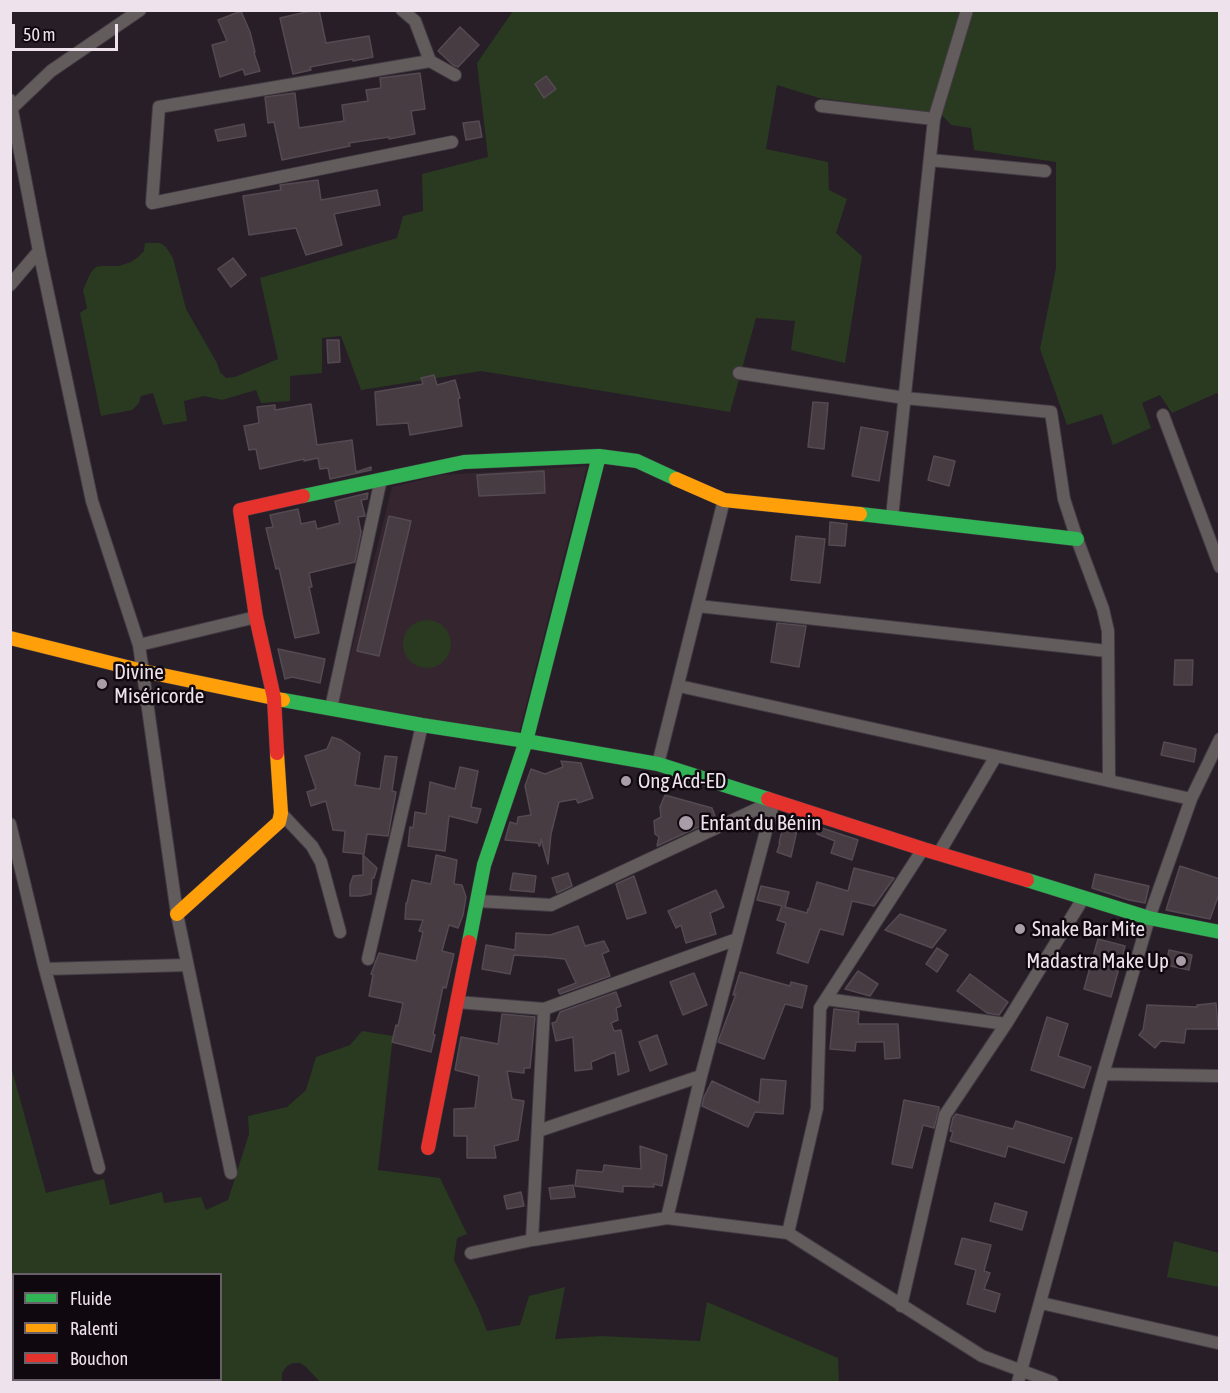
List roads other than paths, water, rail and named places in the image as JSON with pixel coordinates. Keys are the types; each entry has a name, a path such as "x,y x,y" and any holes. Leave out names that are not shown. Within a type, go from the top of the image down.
{"street":[{"path":"140,10 51,71 11,106 92,501 139,645 177,914 231,1173"},
{"path":"402,10 415,21 430,61"},
{"path":"892,518 934,119 967,10"},
{"path":"452,142 152,203 159,107 430,61 455,75"},
{"path":"821,106 934,119"},
{"path":"930,160 1045,171"},
{"path":"10,285 39,251"},
{"path":"739,373 905,398 1051,412 1064,499 1103,609 1108,631 1109,781"},
{"path":"1162,415 1220,567"},
{"path":"177,914 279,822 281,813 274,698 256,617 240,510 464,462 599,456 637,460 724,500 1077,539"},
{"path":"428,1148 484,865 526,741 599,456"},
{"path":"330,708 381,479"},
{"path":"658,764 724,500"},
{"path":"698,606 1107,651"},
{"path":"139,645 256,617"},
{"path":"10,638 143,671 274,698 658,764 1149,918 1220,932"},
{"path":"678,686 1191,799"},
{"path":"368,960 422,725"},
{"path":"1020,1376 1103,1074 1149,918 1191,799 1220,740"},
{"path":"939,853 996,756"},
{"path":"477,901 551,905 774,801"},
{"path":"667,1218 701,1076 774,801"},
{"path":"281,813 312,846 321,862 340,932"},
{"path":"11,831 45,969 99,1168"},
{"path":"788,1233 817,1108 819,1008 923,849"},
{"path":"901,1306 945,1115 1006,1024 1084,897"},
{"path":"457,1002 544,1010 737,939"},
{"path":"45,969 187,965"},
{"path":"825,999 1006,1024"},
{"path":"532,1240 544,1010"},
{"path":"1103,1074 1220,1076"},
{"path":"538,1131 701,1076"},
{"path":"471,1253 532,1240 667,1218 788,1233 982,1356 1020,1376 1052,1383"},
{"path":"1041,1303 1218,1343"}],"place":[{"name":"Divine Miséricorde","path":"102,684"},
{"name":"Ong Acd-ED","path":"626,781"},
{"name":"Enfant du Bénin","path":"686,823"},
{"name":"Snake Bar Mite","path":"1020,929"},
{"name":"Madastra Make Up","path":"1181,961"}]}
